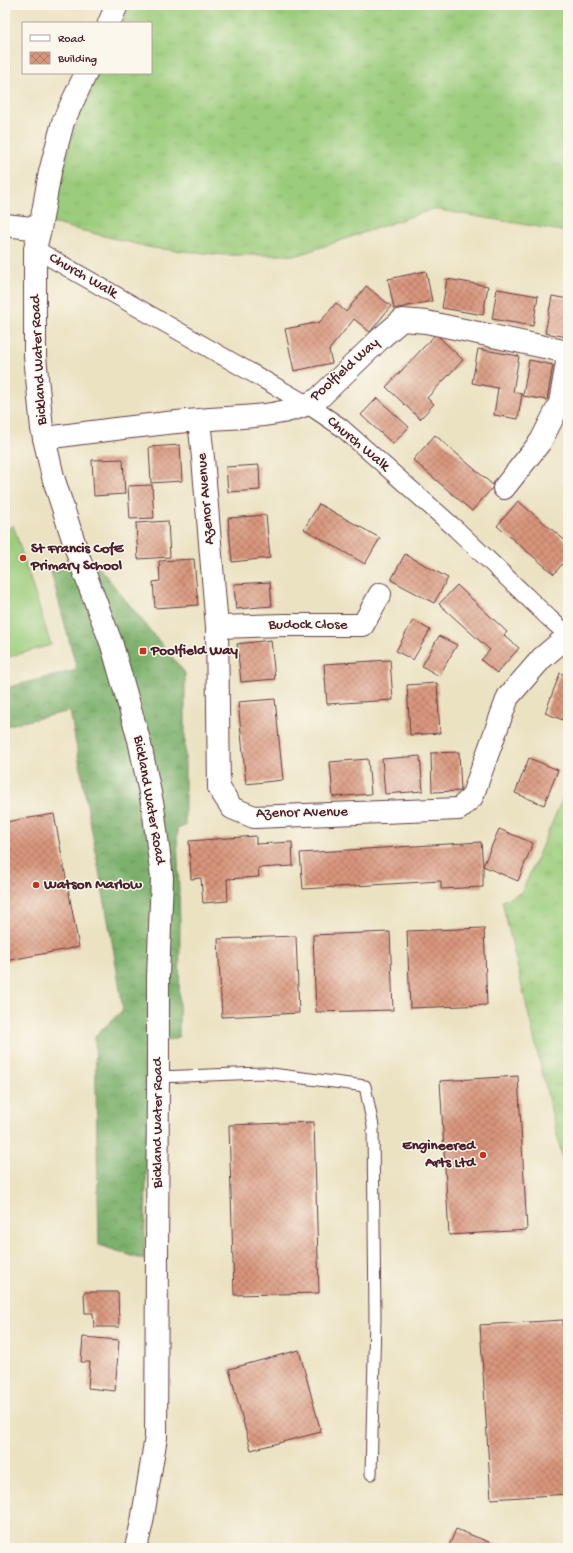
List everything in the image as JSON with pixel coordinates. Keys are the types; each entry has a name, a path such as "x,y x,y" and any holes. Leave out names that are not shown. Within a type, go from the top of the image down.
{"street":[{"path":"109,22 117,5"},
{"name":"Bickland Water Road","path":"86,74 63,122 50,172 37,239 35,356 42,429 53,477 80,561 112,645 139,740 153,807 162,878 158,976 156,1436 142,1522 136,1548"},
{"path":"5,225 37,239"},
{"name":"Church Walk","path":"37,239 308,405 347,432 456,529 568,635"},
{"name":"Poolfield Way","path":"44,438 199,420 246,417 284,411 308,405 318,399 381,338 402,320 426,322 568,352"},
{"path":"504,488 541,441 560,403 568,357"},
{"name":"Azenor Avenue","path":"199,420 217,627 219,788 232,808 254,816 459,809 472,797 508,697 542,658 568,635"},
{"name":"Budock Close","path":"217,627 363,625 380,594"}],"lane":[{"path":"158,1077 264,1073 365,1086 373,1126 375,1319 371,1474"}],"green space":[{"path":"131,5 568,5 568,232 433,209 298,255 225,255 152,248 52,223 62,174 75,126 99,74 152,74 152,22 122,22"},
{"path":"13,525 51,645 5,658 5,531"},
{"path":"97,565 185,673 185,826 177,829 180,924 179,1037 150,1045 144,1260 99,1245 95,1036 123,1010 70,711 5,726 5,688 77,670 50,568"},
{"path":"568,786 568,1182 502,901 522,892"}],"building":[{"path":"426,271 432,301 394,309 388,279"},
{"path":"447,279 488,286 483,315 442,308"},
{"path":"366,286 391,306 370,332 354,319 329,350 332,363 294,371 285,329 320,322 336,303 346,312"},
{"path":"497,289 538,296 533,326 492,319"},
{"path":"552,296 568,299 568,337 545,333"},
{"path":"436,334 463,360 427,398 434,404 420,419 386,387"},
{"path":"478,349 519,356 513,392 522,394 518,419 494,415 498,388 472,383"},
{"path":"529,360 553,365 547,400 523,396"},
{"path":"377,398 409,427 393,444 361,415"},
{"path":"435,435 494,486 472,511 413,460"},
{"path":"180,445 182,481 151,483 149,447"},
{"path":"123,459 125,494 94,496 92,460"},
{"path":"259,465 260,490 228,492 226,467"},
{"path":"152,485 154,518 130,519 128,486"},
{"path":"518,501 568,543 568,557 554,574 497,526"},
{"path":"319,504 380,538 365,564 304,529"},
{"path":"266,515 270,558 232,562 228,518"},
{"path":"168,521 170,557 138,559 136,523"},
{"path":"405,554 448,578 434,603 391,580"},
{"path":"194,559 198,605 155,608 153,582 160,581 159,561"},
{"path":"270,582 272,606 236,609 234,584"},
{"path":"457,585 507,632 504,635 519,648 497,673 481,660 490,650 439,604"},
{"path":"413,620 430,630 413,660 396,651"},
{"path":"439,636 457,645 439,676 422,666"},
{"path":"271,640 275,679 241,682 237,644"},
{"path":"390,660 393,700 327,704 324,664"},
{"path":"560,673 568,676 568,722 545,713"},
{"path":"437,683 440,733 410,735 407,685"},
{"path":"275,699 283,780 246,784 238,702"},
{"path":"459,752 461,791 432,792 431,753"},
{"path":"420,756 423,791 385,794 382,759"},
{"path":"529,758 558,770 544,805 515,793"},
{"path":"368,759 371,794 333,797 330,762"},
{"name":"Watson Marlow","path":"54,814 79,947 5,961 5,822"},
{"path":"499,829 533,843 518,881 483,866"},
{"path":"256,836 256,844 292,842 293,866 258,868 259,877 227,879 228,901 203,903 201,878 191,879 189,841"},
{"path":"481,842 483,887 441,889 441,881 303,889 300,853"},
{"path":"484,928 487,1005 410,1008 407,931"},
{"path":"390,932 393,1010 316,1012 313,935"},
{"path":"296,936 299,1013 222,1017 218,939"},
{"name":"Engineered Arts Ltd","path":"518,1076 527,1230 449,1235 440,1081"},
{"path":"314,1122 319,1293 234,1295 229,1125"},
{"path":"84,1292 118,1292 119,1327 94,1327 93,1313 85,1313"},
{"path":"563,1320 568,1390 568,1494 491,1499 480,1325"},
{"path":"83,1337 119,1340 115,1391 88,1388 90,1362 81,1362"},
{"path":"299,1350 321,1432 251,1450 229,1369"},
{"path":"456,1529 504,1548 448,1548"}],"place":[{"name":"St Francis CofE Primary School","path":"23,558"},
{"name":"Poolfield Way","path":"143,651"},
{"name":"Watson Marlow","path":"36,885"},
{"name":"Engineered Arts Ltd","path":"483,1155"}]}
